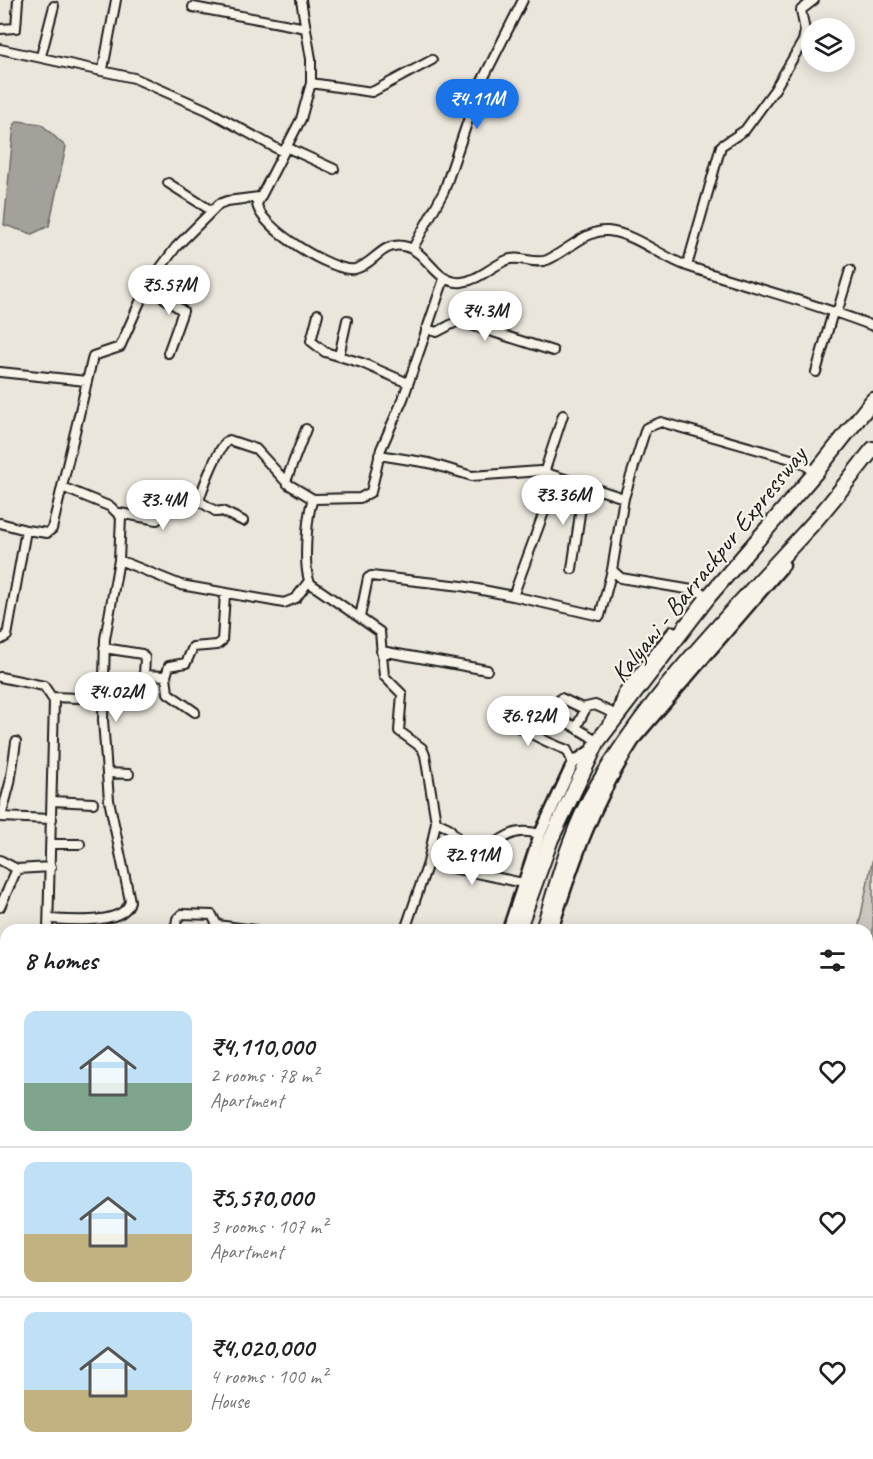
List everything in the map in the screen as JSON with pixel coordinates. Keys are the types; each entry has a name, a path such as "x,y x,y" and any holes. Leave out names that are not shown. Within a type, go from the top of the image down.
{"highway":[{"name":"Kalyani - Barrackpur Expressway","path":"520,924 551,839 595,746 707,594 873,400"},
{"name":"Kalyani - Barrackpur Expressway","path":"545,924 569,849 596,787 638,724 703,642 848,485 873,449"}],"street":[{"path":"0,29 16,28 18,0"},
{"path":"103,69 116,0"},
{"path":"301,0 311,83 301,119 259,197 259,213 274,228 303,249 341,267 357,268 392,246 413,249 444,279 458,282 468,280 508,259 541,261 594,233 605,231 624,235 687,266 873,326"},
{"path":"413,249 434,212 480,85 523,0"},
{"path":"687,266 722,146 746,130 775,89 805,35 801,10 814,0"},
{"path":"40,56 54,6"},
{"path":"193,7 306,28"},
{"path":"0,49 103,69 134,78 198,105 284,150 334,169"},
{"path":"311,83 368,92 432,60"},
{"path":"168,183 212,211"},
{"path":"0,523 26,530 49,532 94,354 115,351 120,347 147,286 176,247 212,211 227,201 259,197"},
{"path":"816,372 850,270"},
{"path":"243,521 201,503 200,498 224,443 229,440 256,449 286,481 313,499 368,496 379,455 408,384 444,279"},
{"path":"147,286 183,311 168,353"},
{"path":"318,314 311,341 322,351 408,384"},
{"path":"339,356 347,320"},
{"path":"426,329 440,331 458,321 553,351"},
{"path":"0,372 86,381"},
{"path":"360,617 368,578 371,576 462,586 598,616 602,612 612,570 624,498 646,428 657,422 793,459 814,471 873,393"},
{"path":"544,472 562,415"},
{"path":"286,481 306,429"},
{"path":"379,455 429,464 472,477 544,472 624,498"},
{"path":"554,924 587,826 603,791 636,737 848,485 873,459"},
{"path":"513,596 557,477"},
{"path":"572,569 584,486"},
{"path":"62,487 105,504 120,513 157,520 173,494 200,498"},
{"path":"119,560 174,583 284,603 296,598 309,580 306,550 313,499"},
{"path":"49,920 104,920 130,904 110,801 103,699 104,648 119,560 120,513"},
{"path":"0,640 7,636 26,530"},
{"path":"612,570 616,575 627,579 707,594"},
{"path":"309,580 379,629 384,675 402,690 399,731 424,751 436,822 428,863 407,924"},
{"path":"195,712 168,693 166,676 169,666 186,663 193,647 217,645 222,641 225,594"},
{"path":"104,648 142,654 145,659 144,675 166,676"},
{"path":"381,651 487,670"},
{"path":"0,677 44,686 53,698 52,844 49,924"},
{"path":"53,698 103,699"},
{"path":"561,698 586,708"},
{"path":"576,726 586,708 594,705 617,715"},
{"path":"496,717 532,732 541,741 567,750 573,763"},
{"path":"510,924 540,834 573,763 595,746 576,726 560,718"},
{"path":"16,742 10,783 1,817 52,819"},
{"path":"107,774 129,774"},
{"path":"52,801 93,803"},
{"path":"436,822 449,828 467,850 485,850 517,831 540,834"},
{"path":"52,844 80,844"},
{"path":"0,860 17,869 51,867"},
{"path":"428,863 523,883"},
{"path":"0,907 17,869"},
{"path":"177,924 177,919 182,914 212,915 216,924"}],"shaded area":[{"path":"18,121 41,124 66,147 49,226 32,234 4,225 14,125"},
{"path":"873,857 873,924 859,924"}]}
